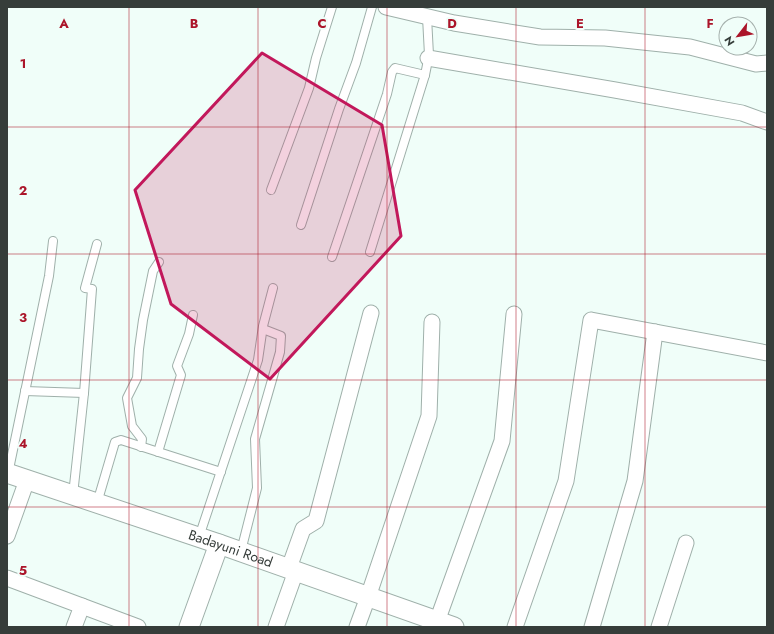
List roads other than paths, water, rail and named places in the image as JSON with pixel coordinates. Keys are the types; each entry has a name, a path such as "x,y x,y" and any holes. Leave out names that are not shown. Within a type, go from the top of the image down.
{"street":[{"path":"386,7 454,23 540,37 605,38 690,47 756,64 767,63"},
{"path":"428,58 742,113 767,122"},
{"path":"276,627 293,570 303,529 316,521 371,313"},
{"path":"442,625 502,441 514,314"},
{"path":"515,627 566,482 591,320 767,353"},
{"path":"357,627 429,416 432,322"},
{"path":"592,627 635,481 655,332"},
{"name":"Badayuni Road","path":"7,473 241,551 368,596 442,625"},
{"path":"7,536 28,480"},
{"path":"660,627 686,543"},
{"path":"189,627 219,544"},
{"path":"7,578 138,627"},
{"path":"74,627 82,606"}],"lane":[{"path":"271,190 309,88 316,58 332,7"},
{"path":"301,225 339,109 356,63 372,7"},
{"path":"370,252 425,75 428,58 427,17"},
{"path":"332,257 387,94 392,72 395,68 425,75"},
{"path":"7,473 49,276 53,241"},
{"path":"73,495 84,393 92,290 85,288 97,244"},
{"path":"141,447 142,439 132,426 127,398 137,378 138,349 143,320 153,271 159,262"},
{"path":"199,537 258,360 263,329 273,288"},
{"path":"158,452 181,375 177,366 189,334 193,315"},
{"path":"241,551 257,488 255,439 280,352 281,336 263,329"},
{"path":"25,391 84,393"},
{"path":"97,503 115,442 121,440 221,472"}]}
